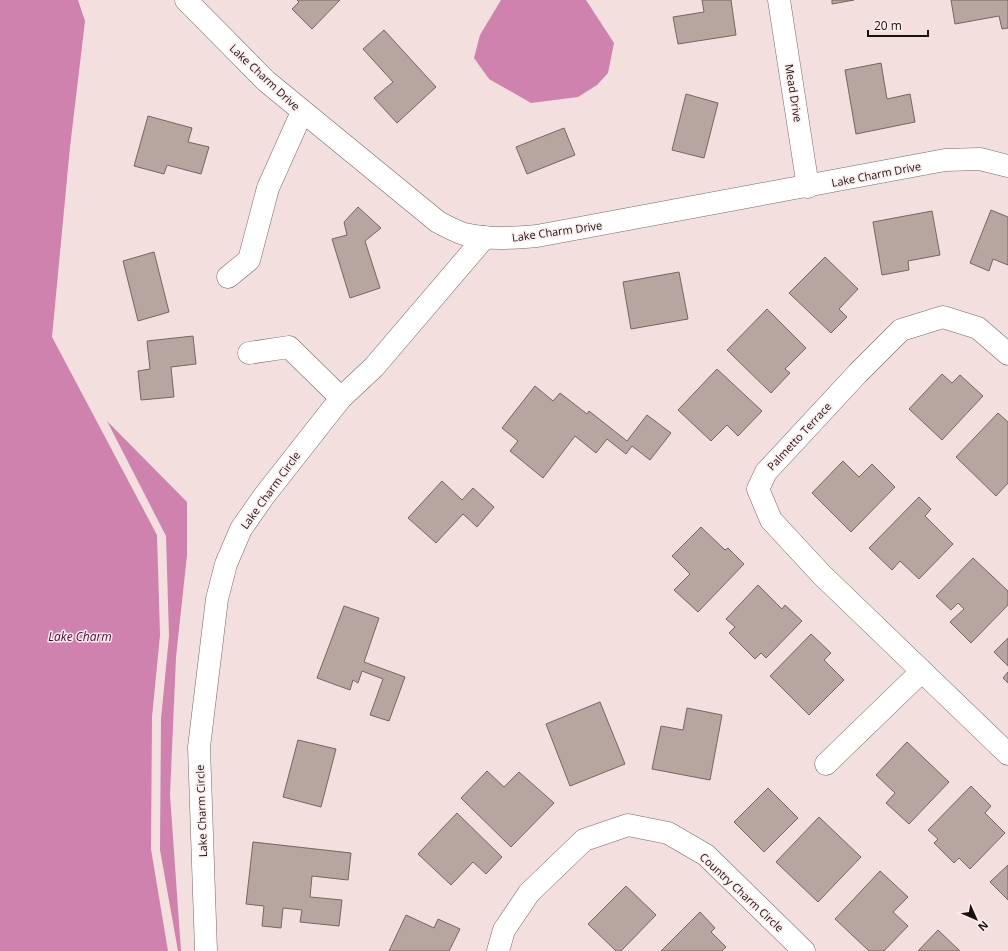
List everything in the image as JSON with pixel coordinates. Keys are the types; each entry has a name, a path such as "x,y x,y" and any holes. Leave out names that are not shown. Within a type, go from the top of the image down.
{"street":[{"name":"Lake Charm Drive","path":"186,0 266,81 302,112 438,222 463,234 485,237 537,236 945,160 980,159 1008,166"},
{"name":"Mead Drive","path":"779,0 808,186"},
{"path":"228,277 249,260 268,188 302,112"},
{"name":"Lake Charm Circle","path":"206,951 199,747 217,600 226,564 241,529 264,496 341,398 374,367 485,237"},
{"name":"Palmetto Terrace","path":"1008,354 978,328 943,317 901,330 858,373 766,472 758,489 771,520 822,575 1008,754"},
{"path":"249,353 289,347 341,398"},
{"path":"826,764 922,671"},
{"name":"Country Charm Circle","path":"498,951 504,930 529,893 584,840 628,825 668,833 706,855 804,951"}],"water":[{"name":"Lake Charm","path":"0,0 78,0 85,21 70,147 52,337 157,535 160,635 152,717 151,849 168,951 0,951"},
{"path":"501,0 586,0 614,43 608,73 597,85 578,97 531,103 489,79 474,58 480,35"},
{"path":"107,421 187,502 187,555 176,657 170,795 181,951 178,951 160,850 161,719 169,636 166,536"}],"building":[{"path":"297,0 340,0 312,29 292,9 299,2"},
{"path":"702,0 731,0 736,35 678,44 673,17 704,12"},
{"path":"832,0 854,0 832,4"},
{"path":"951,0 1008,0 1008,28 1002,29 999,16 955,24"},
{"path":"384,30 436,87 397,123 374,98 393,82 363,49"},
{"path":"881,63 887,99 910,94 915,122 856,134 845,70"},
{"path":"686,94 718,103 704,158 672,150"},
{"path":"148,116 192,128 188,142 209,147 201,174 167,165 164,174 134,166"},
{"path":"564,128 575,155 527,174 516,147"},
{"path":"358,207 381,228 365,241 380,288 350,298 332,239 347,235 344,222"},
{"path":"991,210 1008,217 1008,265 993,259 989,271 970,263"},
{"path":"932,211 940,255 908,261 909,270 882,275 873,222"},
{"path":"154,252 169,312 138,321 123,261"},
{"path":"825,257 858,289 839,309 847,317 831,333 789,293"},
{"path":"679,272 688,319 631,329 623,282"},
{"path":"767,309 806,348 785,369 790,373 771,393 727,350"},
{"path":"193,336 196,364 171,367 174,397 141,400 138,371 150,369 147,341"},
{"path":"717,369 762,411 738,436 727,425 711,441 678,410"},
{"path":"942,374 952,383 960,375 983,396 942,440 909,409"},
{"path":"535,386 553,401 560,393 587,414 589,411 627,441 647,415 671,433 650,460 632,446 626,454 607,439 596,453 575,436 543,478 510,451 518,441 502,428"},
{"path":"998,413 1008,422 1008,483 996,496 956,457"},
{"path":"843,461 859,477 872,464 895,487 851,532 812,493"},
{"path":"442,481 462,500 473,488 494,507 477,527 463,514 436,543 408,518"},
{"path":"919,497 931,509 925,516 953,544 919,579 900,561 892,570 869,548"},
{"path":"701,527 725,550 728,548 744,564 698,612 674,590 690,574 672,556"},
{"path":"973,558 1008,591 1008,605 971,643 950,622 964,609 958,603 951,610 936,596"},
{"path":"758,585 782,609 785,605 802,621 766,658 761,653 755,659 729,633 735,627 726,619"},
{"path":"344,606 379,618 364,662 405,677 389,721 370,715 383,679 362,671 358,683 353,680 350,690 317,678"},
{"path":"811,634 831,653 824,660 844,680 809,715 770,676"},
{"path":"1008,638 1008,666 994,652"},
{"path":"1008,672 1008,683 1003,678"},
{"path":"600,702 625,764 570,786 546,724"},
{"path":"687,708 722,715 710,780 652,769 661,726 683,730"},
{"path":"298,740 336,749 321,807 283,797"},
{"path":"907,742 949,782 909,824 886,803 895,793 876,775"},
{"path":"487,771 504,787 519,772 554,803 511,847 461,798"},
{"path":"971,786 991,806 985,813 1005,833 970,869 959,858 954,863 934,843 938,839 928,830"},
{"path":"768,788 798,818 764,852 734,822"},
{"path":"457,813 502,857 486,874 473,862 451,885 418,854"},
{"path":"819,817 861,857 818,902 776,862"},
{"path":"253,842 351,853 348,880 312,876 310,897 342,900 339,926 300,922 302,910 283,908 281,928 262,926 264,906 246,904"},
{"path":"1008,865 1008,900 990,882"},
{"path":"880,871 908,897 893,912 908,926 884,951 869,951 835,919"},
{"path":"626,886 656,915 621,951 616,951 588,924"},
{"path":"700,912 715,928 711,932 726,947 722,951 661,951"},
{"path":"406,915 434,928 438,919 460,929 449,951 389,951"},
{"path":"938,930 960,951 918,951"}]}
